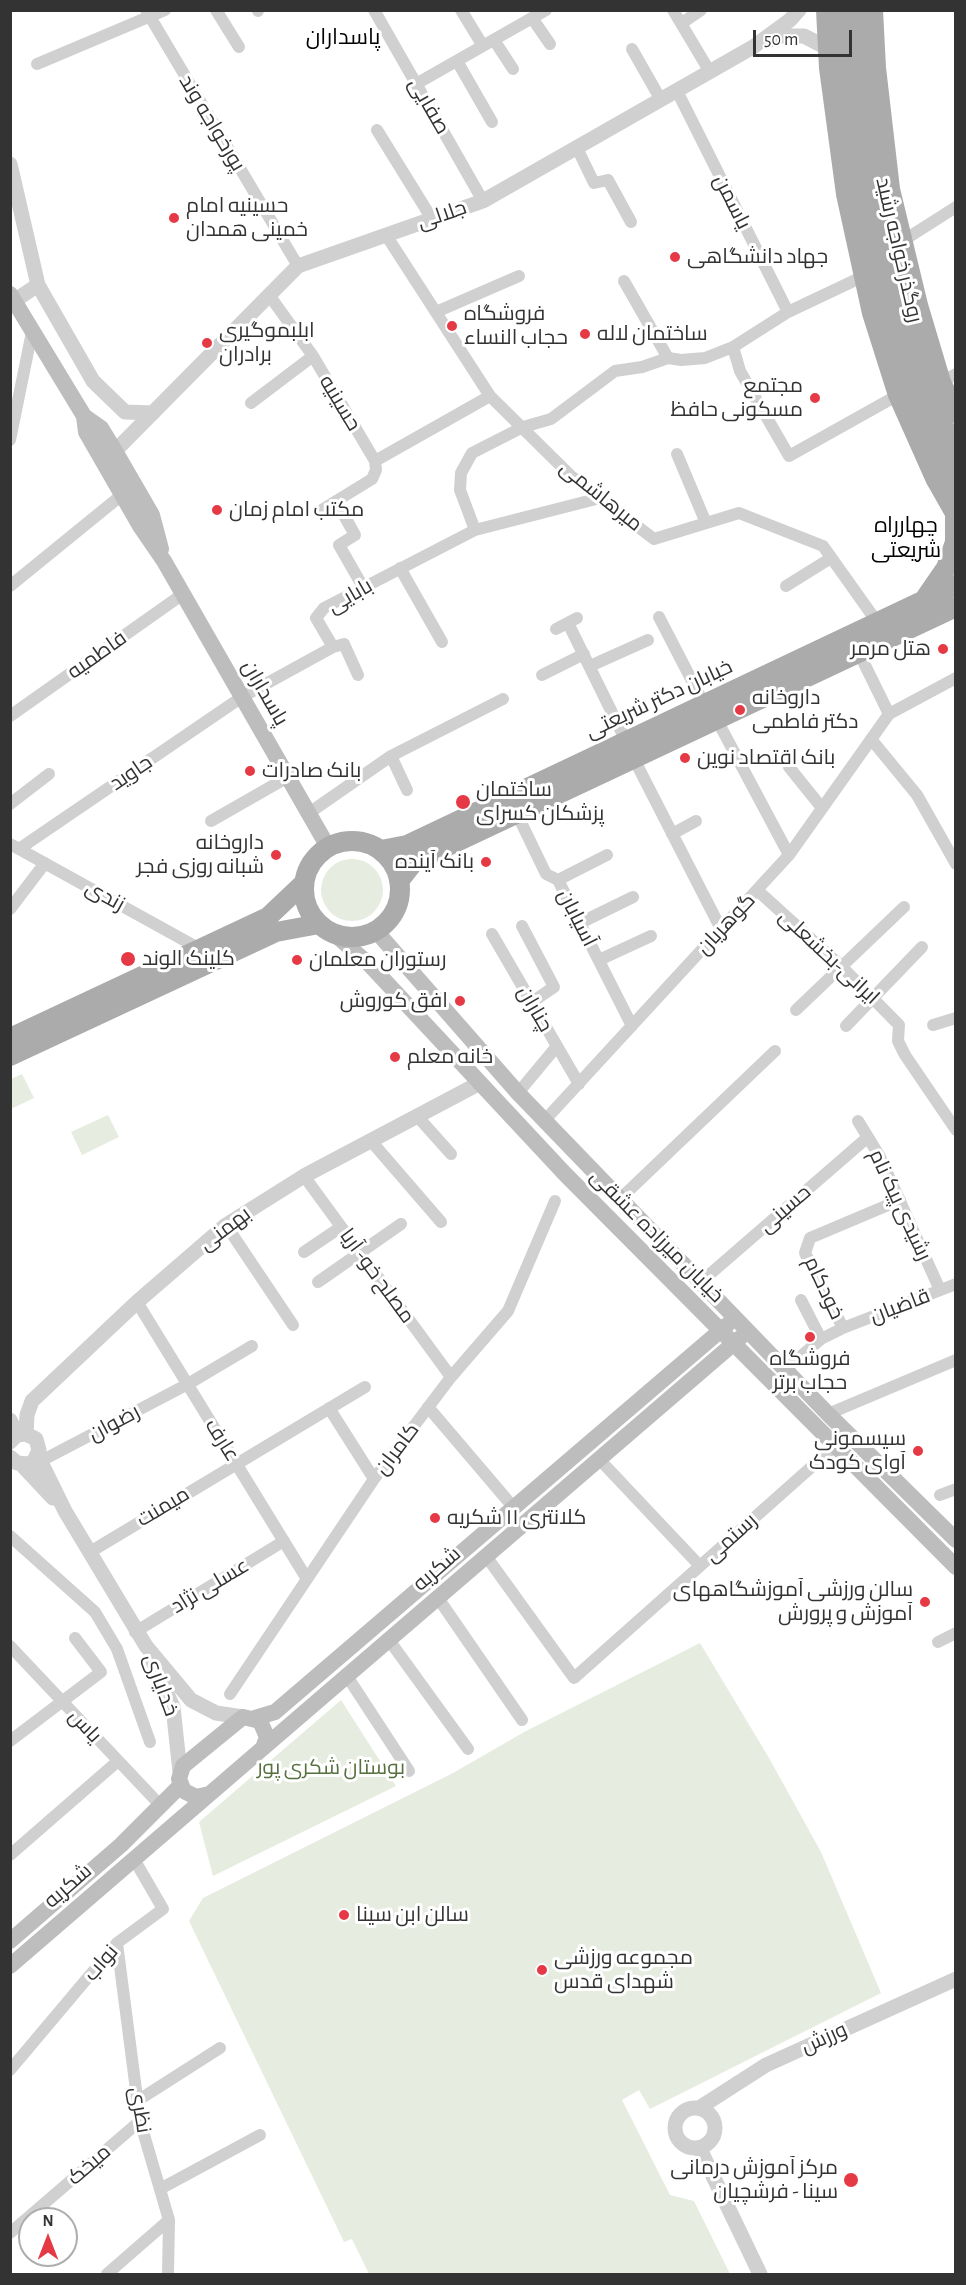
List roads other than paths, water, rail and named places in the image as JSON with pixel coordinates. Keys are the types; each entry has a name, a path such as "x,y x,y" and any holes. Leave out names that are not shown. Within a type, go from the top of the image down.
{"main road":[{"path":"826,10 827,48 846,194 872,313 898,395 935,478 955,515 954,542 946,568 923,600"},
{"name":"روگذر خواجه رشید","path":"840,10 855,160 878,277 893,337 912,390 956,488"},
{"name":"روگذر خواجه رشید","path":"857,10 862,92 877,207 904,322 928,390 956,454"},
{"path":"873,10 876,68 890,189 902,242 948,378 956,412"},
{"name":"پاسداران","path":"13,298 84,416 101,428 116,451 152,515 164,561"},
{"name":"پاسداران","path":"84,416 86,432 140,526 164,561 328,847"},
{"name":"خیابان دکتر شریعتی","path":"381,850 407,845 956,585"},
{"name":"خیابان دکتر شریعتی","path":"399,881 414,862 956,607"},
{"path":"929,620 956,621"},
{"path":"355,841 381,850 393,864 399,881 400,896 387,922 376,931 361,936 346,937 326,928 310,913 305,898 304,883 308,869 316,856 328,847 355,841"},
{"path":"10,1038 268,916 304,883"},
{"path":"10,1056 276,932 326,928"},
{"name":"خیابان میرزاده عشقی","path":"326,928 370,965 478,1084 733,1345 956,1567"},
{"name":"خیابان میرزاده عشقی","path":"376,931 518,1093 736,1316 828,1414 956,1540"},
{"name":"شکریه","path":"10,1941 122,1845 161,1806 180,1779 183,1766 249,1718 275,1712 736,1316"},
{"name":"شکریه","path":"10,1966 749,1330"},
{"path":"249,1718 266,1731 263,1748"},
{"path":"180,1779 184,1791 196,1797 209,1794"}],"street":[{"path":"37,64 148,15 165,10"},
{"path":"216,10 239,47"},
{"name":"صفایی","path":"374,10 483,201"},
{"path":"461,10 483,46"},
{"path":"416,84 546,10"},
{"path":"673,10 710,72"},
{"path":"682,23 701,10"},
{"name":"جلالی","path":"116,451 298,266 483,201 753,47 790,20 799,10"},
{"name":"پورخواجه وند","path":"148,15 298,266"},
{"path":"532,18 550,44"},
{"path":"753,47 780,36 804,36 818,41 827,48"},
{"path":"494,40 513,69"},
{"path":"632,50 661,100"},
{"path":"457,61 492,122"},
{"name":"یاسمن","path":"677,91 788,312"},
{"path":"377,130 432,219"},
{"path":"577,148 594,183 608,180 631,222"},
{"path":"10,164 38,285 93,381 125,412 153,413"},
{"path":"902,242 956,207"},
{"name":"میرهاشمی","path":"386,235 490,396 571,476 654,539 740,513 823,546 876,622"},
{"path":"436,312 519,276"},
{"path":"475,530 460,490 461,473 472,453 523,427 551,419 615,371 642,367 668,358 681,360 705,358 732,347 788,312 864,276"},
{"path":"624,281 668,358"},
{"path":"13,298 38,285"},
{"name":"حسینیه","path":"269,295 312,356 375,461"},
{"path":"10,440 32,332"},
{"path":"732,347 740,371 789,456 898,395"},
{"path":"251,403 312,356"},
{"path":"320,511 372,479 376,470 375,461 490,396"},
{"path":"677,454 705,523"},
{"path":"10,586 123,494"},
{"name":"بابایی","path":"242,697 333,647 316,618 324,608 475,530 600,498"},
{"path":"336,501 355,535 339,545 363,587"},
{"path":"786,586 831,558"},
{"path":"400,568 442,642"},
{"name":"فاطمیه","path":"10,716 183,594"},
{"path":"659,617 704,704"},
{"path":"555,629 573,621 584,654 626,741"},
{"path":"590,666 648,640"},
{"path":"333,647 344,644 358,675"},
{"path":"859,653 889,714"},
{"path":"542,675 584,654"},
{"name":"گوهریان","path":"545,1120 789,855 889,714 956,678"},
{"name":"جاوید","path":"15,847 242,697"},
{"path":"309,813 391,756 503,699"},
{"path":"717,720 789,855"},
{"path":"871,739 917,795 956,864"},
{"path":"391,756 407,790"},
{"path":"634,759 721,929"},
{"path":"789,766 822,808"},
{"path":"10,804 49,774"},
{"path":"211,821 288,777"},
{"name":"آسیابان","path":"517,814 546,874 558,880 632,1026"},
{"path":"672,834 696,821"},
{"name":"زندی","path":"15,847 200,949"},
{"path":"558,880 607,855"},
{"path":"10,909 45,863"},
{"name":"ایرانی-بخشعلی","path":"757,890 842,967 899,1025 898,1041 905,1055 956,1130"},
{"path":"580,923 633,897"},
{"path":"796,1010 904,908"},
{"path":"522,927 554,987 532,1002"},
{"name":"چناران","path":"492,934 579,1084"},
{"path":"599,960 651,936"},
{"path":"846,1026 872,996 922,947"},
{"path":"933,1025 956,1018"},
{"path":"518,1093 557,1046"},
{"path":"621,1198 775,1051"},
{"name":"بهمنی","path":"18,1437 32,1401 137,1302 226,1226 304,1176 478,1084"},
{"path":"417,1116 451,1154"},
{"name":"رشیدی پیک نام","path":"858,1121 900,1200 940,1290"},
{"name":"حسینی","path":"702,1281 868,1137"},
{"path":"371,1141 441,1222"},
{"name":"مصلح خو- آریا","path":"304,1176 451,1377"},
{"name":"خودکام","path":"843,1328 805,1253 810,1238 900,1200"},
{"name":"کامران","path":"231,1694 374,1479 451,1377 508,1311 555,1201"},
{"path":"318,1282 401,1224"},
{"path":"226,1226 293,1325"},
{"path":"304,1252 341,1227"},
{"name":"قاضیان","path":"786,1369 820,1339 956,1284"},
{"path":"801,1300 820,1339"},
{"name":"عارف","path":"137,1302 307,1579"},
{"name":"رضوان","path":"39,1458 188,1384 252,1346"},
{"path":"828,1414 956,1360"},
{"name":"میمنت","path":"90,1552 365,1387"},
{"path":"428,1407 514,1508"},
{"path":"329,1408 374,1479"},
{"path":"10,1420 18,1437 36,1439 39,1445 39,1458 65,1511 135,1632 146,1646"},
{"name":"رستمی","path":"486,1556 574,1678 835,1446"},
{"path":"14,1462 34,1461 39,1458"},
{"path":"599,1459 700,1566"},
{"path":"14,1462 65,1511"},
{"path":"940,1495 956,1489"},
{"name":"خدایاری","path":"10,1536 95,1612 117,1649 150,1743"},
{"name":"عسلی نژاد","path":"135,1632 284,1541"},
{"path":"438,1598 522,1720"},
{"path":"938,1642 956,1633"},
{"path":"10,1741 101,1672 75,1638"},
{"path":"389,1640 468,1749"},
{"name":"یاس","path":"10,1646 161,1806"},
{"name":"خدایاری","path":"146,1646 192,1700 216,1713 249,1718"},
{"name":"خدایاری","path":"146,1646 172,1707 180,1779"},
{"path":"347,1676 409,1771"},
{"path":"10,1855 118,1761"},
{"name":"نواب","path":"10,2070 117,1943 163,1909 134,1859"},
{"name":"نظری","path":"117,1943 140,2121 169,2220 168,2274"},
{"name":"ورزش","path":"699,2108 766,2065 956,1978"},
{"path":"137,2101 220,2048"},
{"path":"699,2108 711,2115 717,2128 712,2142 699,2149 685,2147 676,2136 675,2121 685,2110 699,2108"},
{"name":"میخک","path":"10,2233 140,2121"},
{"path":"160,2189 260,2135"},
{"path":"699,2149 760,2274"},
{"path":"107,2274 169,2220"}],"place":[{"name":"حسینیه امام خمینی همدان","path":"174,218"},
{"name":"جهاد دانشگاهی","path":"675,257"},
{"name":"فروشگاه حجاب النساء","path":"452,326"},
{"name":"ساختمان لاله","path":"585,334"},
{"name":"ابلبموگیری برادران","path":"207,343"},
{"name":"مجتمع مسکونی حافظ","path":"815,398"},
{"name":"مکتب امام زمان","path":"217,510"},
{"name":"هتل مرمر","path":"943,649"},
{"name":"داروخانه دکتر فاطمی","path":"740,710"},
{"name":"بانک اقتصاد نوین","path":"685,758"},
{"name":"بانک صادرات","path":"250,771"},
{"name":"ساختمان پزشکان کسرای","path":"463,802"},
{"name":"داروخانه شبانه روزی فجر","path":"276,855"},
{"name":"بانک آینده","path":"486,862"},
{"name":"کلینک الوند","path":"128,959"},
{"name":"رستوران معلمان","path":"297,960"},
{"name":"افق کوروش","path":"460,1001"},
{"name":"خانه معلم","path":"395,1057"},
{"name":"فروشگاه حجاب برتر","path":"810,1337"},
{"name":"سیسمونی آوای کودک","path":"918,1451"},
{"name":"کلانتری ۱۱ شکریه","path":"435,1518"},
{"name":"سالن ورزشی آموزشگاههای آموزش و پرورش","path":"925,1602"},
{"name":"سالن ابن سینا","path":"344,1915"},
{"name":"مجموعه ورزشی شهدای قدس","path":"542,1970"},
{"name":"مرکز آموزش درمانی سینا - فرشچیان","path":"851,2180"}],"district":[{"name":"پاسداران","path":"343,37"},
{"name":"چهارراه شریعتی","path":"906,538"}],"park label":[{"name":"بوستان شکری پور","path":"331,1768"}]}
